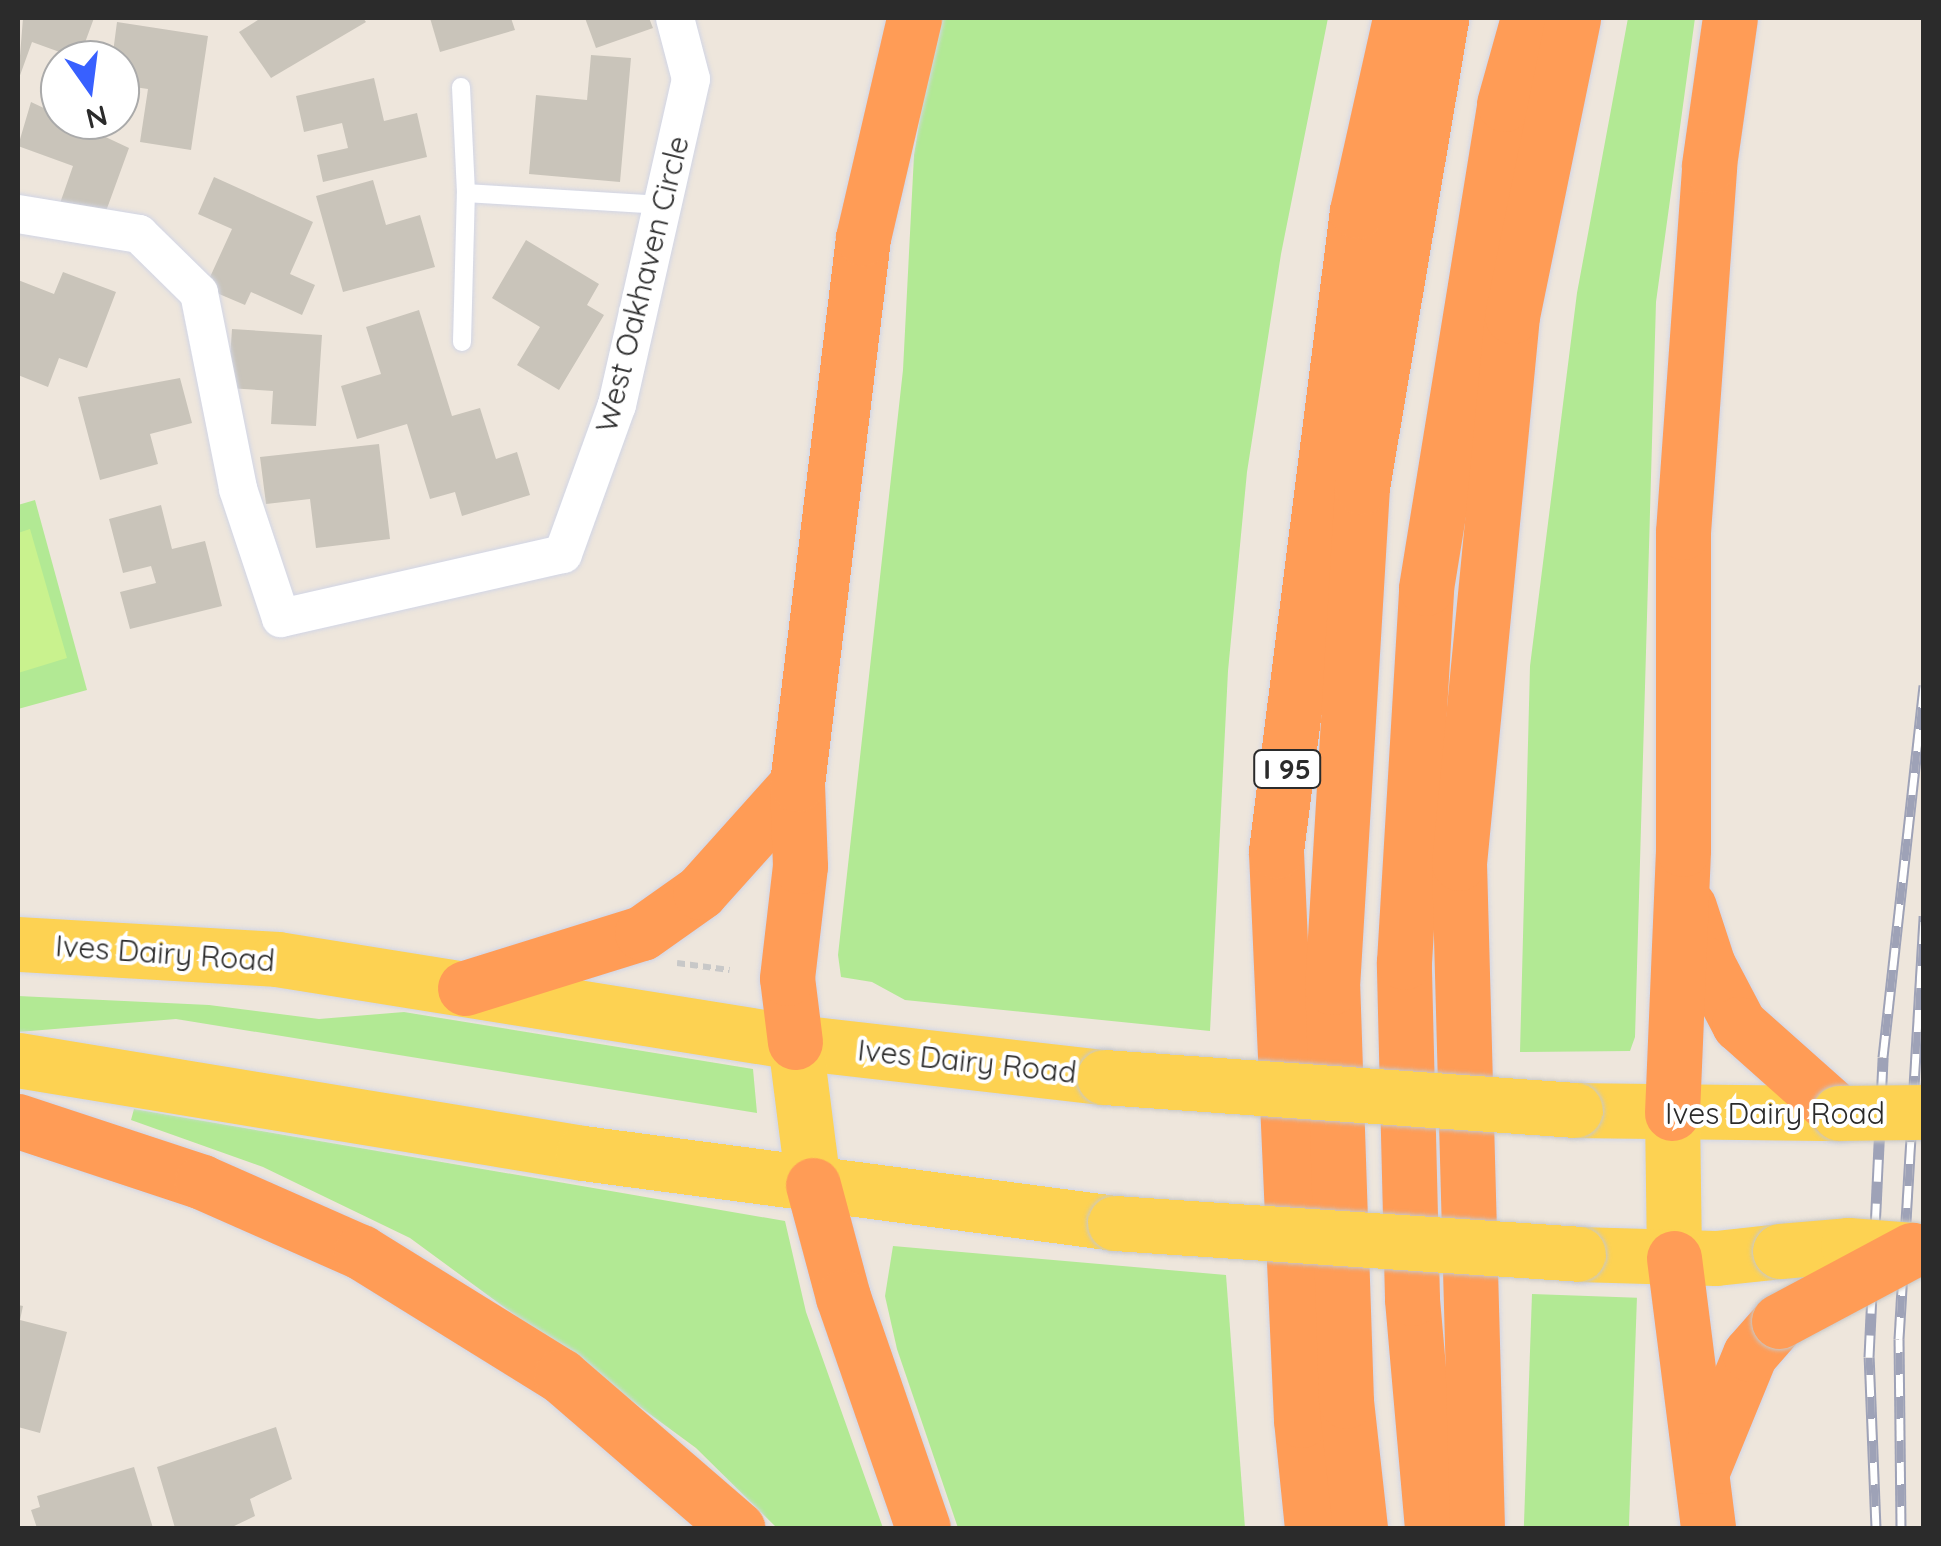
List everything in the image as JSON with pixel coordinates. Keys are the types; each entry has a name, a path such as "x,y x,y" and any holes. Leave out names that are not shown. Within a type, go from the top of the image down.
{"highway":[{"path":"795,1042 787,978 800,866 798,784 863,238 914,18"},
{"name":"I 95","path":"1312,1528 1301,1420 1276,850 1357,211 1400,18"},
{"path":"1360,1528 1346,1401 1332,987 1362,487 1441,18"},
{"path":"1432,1528 1412,1298 1404,962 1426,588 1504,104 1528,18"},
{"path":"1477,1528 1460,863 1512,316 1573,18"},
{"path":"1672,1114 1681,884 1683,532 1709,165 1730,18"},
{"path":"465,988 642,933 700,892 798,784"},
{"path":"1681,884 1708,965 1739,1024 1762,1041 1813,1114"},
{"path":"18,1121 202,1182 361,1252 561,1376 737,1528"},
{"path":"813,1185 843,1297 923,1528"},
{"path":"1704,1466 1750,1354 1779,1321 1918,1250"},
{"path":"1674,1258 1704,1466 1708,1528"}],"main road":[{"name":"Ives Dairy Road","path":"18,944 201,950 795,1042 1104,1077 1575,1110 1672,1114 1924,1112"},
{"path":"795,1042 813,1185"},
{"path":"18,1060 813,1185 1115,1223 1674,1258 1848,1244 1918,1250"},
{"path":"1672,1114 1674,1258"}],"street":[{"name":"West Oakhaven Circle","path":"18,214 139,234 198,292 238,489 281,618 562,554 617,404 692,79 675,18"}],"lane":[{"path":"462,87 466,193 462,342"},
{"path":"466,193 662,205"}],"path":[{"path":"660,960 730,970"}],"green space":[{"path":"936,18 1328,18 1281,254 1247,472 1228,671 1210,1031 905,1000 872,982 841,977 838,955 903,370 914,155"},
{"path":"1628,18 1695,18 1656,302 1635,1037 1630,1051 1520,1052 1530,666 1577,293"},
{"path":"35,500 87,690 18,709 18,505"},
{"path":"30,529 67,658 18,673 18,533"},
{"path":"18,996 209,1005 319,1019 404,1012 753,1069 757,1113 176,1019 18,1032"},
{"path":"134,1109 785,1221 806,1312 883,1528 777,1528 696,1448 410,1238 263,1167 131,1120"},
{"path":"893,1246 1226,1275 1245,1528 958,1528 897,1349 885,1296"},
{"path":"1532,1294 1637,1298 1629,1528 1524,1528"}],"building":[{"path":"23,18 94,18 86,40 40,40 40,45 32,42 18,81"},
{"path":"261,18 363,18 366,22 271,78 239,32"},
{"path":"430,18 511,18 515,30 440,52"},
{"path":"585,18 649,18 653,28 596,48"},
{"path":"117,22 208,36 191,150 140,142 148,89 140,88 140,40 115,40"},
{"path":"591,55 631,58 620,182 529,174 536,95 587,100"},
{"path":"374,78 384,121 417,113 427,157 323,182 317,155 348,148 342,123 304,132 296,96"},
{"path":"31,102 40,106 40,140 112,140 129,148 101,225 58,209 73,166 18,146"},
{"path":"214,177 313,222 290,274 315,285 302,315 251,292 245,305 205,288 232,229 198,214"},
{"path":"373,180 386,225 420,215 435,267 343,292 316,196"},
{"path":"526,240 599,284 587,305 604,315 559,390 517,365 540,327 492,298"},
{"path":"63,272 116,292 87,368 59,358 48,387 18,375 18,280 54,294"},
{"path":"419,310 452,416 480,408 496,459 517,452 530,495 462,516 455,492 430,499 407,424 357,439 341,386 381,374 366,327"},
{"path":"232,329 322,335 316,426 271,424 273,391 228,388"},
{"path":"180,378 192,423 150,434 158,464 100,480 78,397"},
{"path":"379,444 390,539 316,548 310,499 266,504 260,457"},
{"path":"161,505 172,549 205,541 222,606 130,629 120,592 156,583 151,566 123,573 109,519"},
{"path":"18,1305 23,1306 20,1320 67,1332 40,1433 18,1427"},
{"path":"276,1427 292,1479 250,1499 255,1516 230,1528 175,1528 157,1467"},
{"path":"134,1467 153,1528 37,1528 31,1510 40,1507 37,1496"}],"railway":[{"path":"1876,1528 1869,1357 1883,1057 1924,685"},
{"path":"1901,1528 1899,1339 1924,916"}]}
